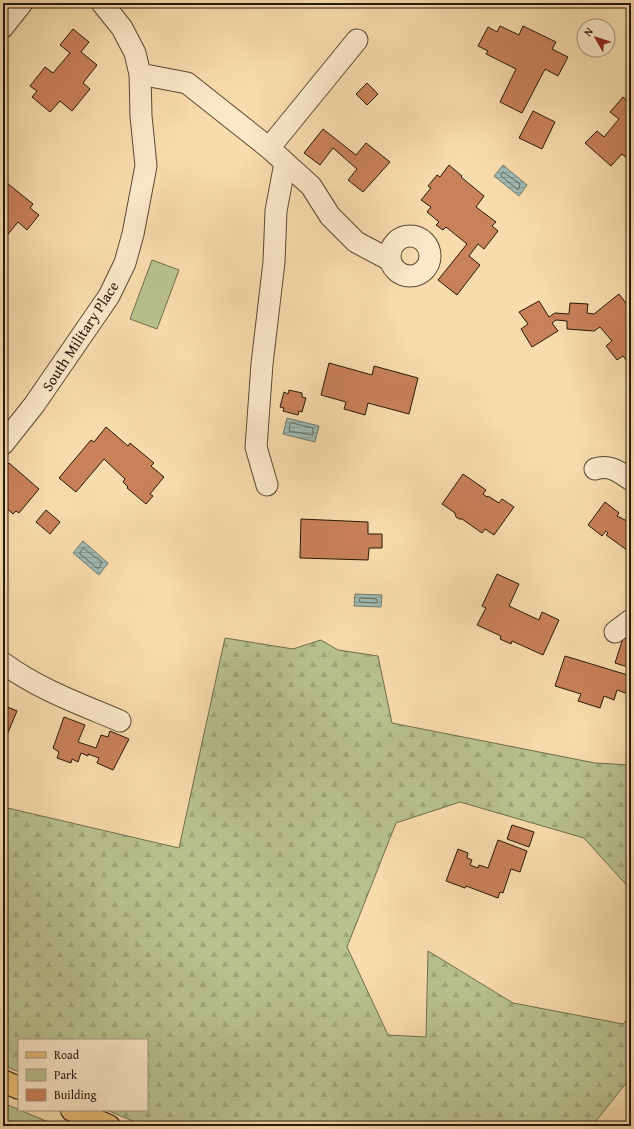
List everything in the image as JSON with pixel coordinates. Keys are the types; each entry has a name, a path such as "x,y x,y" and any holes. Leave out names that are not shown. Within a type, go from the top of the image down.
{"main road":[{"path":"3,1081 18,1088"},
{"path":"74,1111 109,1126"}],"street":[{"path":"3,27 22,3"},
{"name":"South Military Place","path":"3,444 34,405 109,296 125,263 133,234 146,166 141,116 140,74 135,53 122,28 102,3"},
{"path":"269,148 357,40"},
{"path":"140,74 187,83 269,148 311,186 330,216 356,242 390,260"},
{"path":"267,485 256,447 262,364 274,262 276,211 285,162"},
{"path":"595,469 603,466 613,468 631,480"},
{"path":"3,663 20,676 40,686 120,721"}],"green space":[{"path":"152,260 179,270 157,329 130,319"},
{"path":"225,638 293,649 321,640 338,650 378,656 392,723 595,763 631,765 631,890 584,838 460,802 396,823 347,947 388,1035 426,1037 428,951 513,1003 623,1024 631,1015 631,1077 592,1126 144,1126 109,1111 148,1111 148,1039 18,1039 18,1072 3,1065 3,807 179,848"},
{"path":"3,1103 18,1109 18,1111 22,1111 58,1126 3,1126"}],"water":[{"path":"503,165 527,185 519,196 494,176"},
{"path":"287,418 319,426 315,442 283,434"},
{"path":"83,541 108,563 99,575 73,553"},
{"path":"355,594 382,595 381,607 354,606"}],"building":[{"path":"500,26 519,35 523,26 556,42 552,49 568,57 558,76 545,69 522,113 500,102 516,69 486,54 488,51 478,46 488,27 497,32"},
{"path":"73,29 89,42 81,52 97,65 83,83 90,89 72,111 60,101 50,112 32,97 37,91 30,86 45,67 53,73 70,53 60,45"},
{"path":"367,83 378,94 367,105 356,94"},
{"path":"623,97 631,104 631,162 622,154 611,166 585,143 597,131 604,137 619,119 610,112"},
{"path":"533,111 555,122 542,149 519,138"},
{"path":"323,129 356,155 366,143 390,162 363,192 348,180 357,169 333,148 320,165 304,153"},
{"path":"449,165 484,196 476,207 496,222 492,226 498,231 484,249 478,244 469,256 480,265 457,295 438,280 467,244 446,227 443,230 436,225 439,222 427,212 431,207 421,200 431,188 428,186 437,175 440,177"},
{"path":"7,183 33,204 30,208 39,215 27,230 18,222 4,239 3,187"},
{"path":"619,294 628,306 631,304 631,366 623,356 617,360 606,346 612,341 600,327 594,331 567,329 567,321 556,320 552,323 558,331 532,347 521,329 528,324 519,312 539,301 549,317 555,313 569,314 570,303 588,304 587,313 594,314"},
{"path":"329,363 372,375 374,366 418,378 409,414 368,403 365,415 344,409 346,402 321,395"},
{"path":"289,390 302,393 302,397 306,398 302,412 299,411 298,415 283,411 284,408 280,407 284,392 288,394"},
{"path":"106,427 128,446 130,443 154,463 151,466 164,477 150,494 153,496 146,504 127,488 128,487 123,482 125,479 104,459 76,492 59,478 91,440 94,442"},
{"path":"9,463 39,489 19,513 16,511 13,514 3,505 3,470"},
{"path":"463,474 486,490 483,494 487,497 488,496 499,503 502,499 514,507 494,535 485,529 482,533 462,519 456,517 455,513 442,504"},
{"path":"605,502 619,513 617,516 631,523 631,553 606,535 608,533 606,531 602,536 588,525"},
{"path":"46,510 60,522 50,534 36,522"},
{"path":"301,519 368,522 368,534 382,534 382,548 369,548 368,560 300,558"},
{"path":"497,574 519,584 509,606 539,620 542,612 559,620 543,655 512,641 511,644 500,639 501,636 477,625 486,608 482,606"},
{"path":"625,632 631,634 631,668 615,663"},
{"path":"565,656 631,676 631,695 617,690 614,700 604,696 600,708 578,701 581,694 555,686"},
{"path":"3,705 17,711 4,742 3,742"},
{"path":"64,717 85,725 78,742 96,748 101,735 108,737 110,731 129,739 113,770 97,763 99,758 88,754 88,756 81,753 78,762 72,759 71,763 57,758 59,752 53,748"},
{"path":"512,825 534,832 529,847 507,839"},
{"path":"498,840 527,851 520,872 511,869 503,893 500,892 498,898 466,886 465,888 446,881 458,849 468,853 467,858 472,860 470,865 478,868 479,865 488,868"}]}
